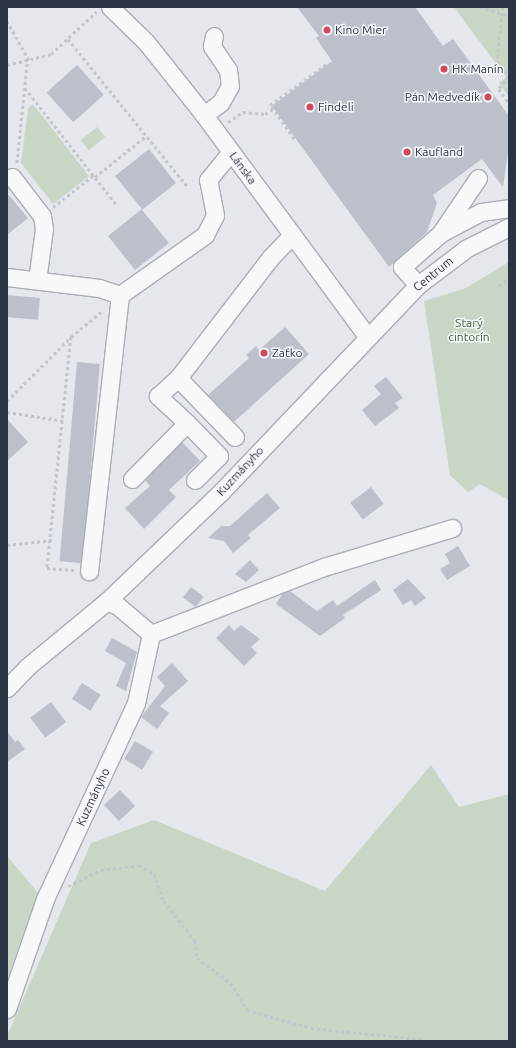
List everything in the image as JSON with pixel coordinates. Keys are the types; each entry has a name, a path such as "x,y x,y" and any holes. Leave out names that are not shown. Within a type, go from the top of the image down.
{"street":[{"name":"Lánska","path":"103,9 146,42 204,115 368,336"},
{"path":"204,115 221,102 230,86 228,70 212,46 214,36"},
{"path":"89,571 120,296 205,235 215,215 208,180 231,152"},
{"path":"12,177 42,216 44,229 37,280"},
{"path":"441,233 478,178"},
{"path":"418,285 402,267 441,233 481,212 509,208"},
{"name":"Centrum","path":"368,336 418,285 467,248 509,227"},
{"path":"195,480 219,456 158,396 178,378 270,258 292,235"},
{"path":"7,277 99,288 120,296"},
{"name":"Kuzmányho","path":"7,688 107,601 221,492 368,336"},
{"path":"178,378 235,437"},
{"path":"132,479 187,423"},
{"path":"107,601 118,606 151,634 324,567 452,528"},
{"name":"Kuzmányho","path":"7,1009 45,899 136,703 151,634"}],"path":[{"path":"480,7 502,16 509,16"},
{"path":"503,7 497,61 509,76 499,89 509,104"},
{"path":"7,65 28,58 51,54 103,9"},
{"path":"7,21 28,58 17,171 12,177"},
{"path":"68,39 187,186"},
{"path":"294,140 270,105 328,63"},
{"path":"25,87 116,204"},
{"path":"228,122 243,112 265,114 273,110"},
{"path":"42,216 146,136"},
{"path":"499,286 509,278"},
{"path":"7,401 71,337 120,296"},
{"path":"71,337 68,382 47,568 89,571"},
{"path":"7,412 63,421"},
{"path":"7,545 51,540"},
{"path":"66,888 101,870 139,865 154,874 164,901 195,941 197,958 231,984 247,1010 311,1028 421,1039 420,1041"}],"green space":[{"path":"454,7 509,7 509,97 499,83 506,77"},
{"path":"33,104 89,176 53,204 21,163 28,109"},
{"path":"97,127 105,137 89,150 81,140"},
{"name":"Starý cintorín","path":"509,262 509,500 480,484 468,492 450,475 424,301 466,288"},
{"path":"431,765 459,807 509,794 509,1041 7,1041 7,1036 91,843 154,820 325,891"},
{"path":"8,857 38,893 7,979 7,859"}],"building":[{"name":"Kaufland","path":"297,7 415,7 443,46 453,39 509,116 509,145 503,187 482,159 433,195 437,203 427,232 389,267 272,106 332,61 316,38 319,36"},
{"path":"77,65 104,95 73,122 47,92"},
{"path":"149,149 176,183 142,210 169,243 135,270 108,236 142,209 115,176"},
{"path":"7,193 28,218 7,235"},
{"path":"7,295 40,298 38,320 7,317"},
{"path":"285,327 309,354 234,422 208,395 249,358 246,355 256,346 259,350"},
{"path":"77,362 100,364 82,563 60,561"},
{"path":"386,377 403,398 395,403 399,408 375,426 362,410 381,394 374,386"},
{"path":"7,419 28,442 7,461"},
{"path":"182,442 200,461 169,490 176,497 144,529 125,508 150,486 145,480"},
{"path":"371,487 384,504 363,519 350,503"},
{"path":"267,493 280,508 248,535 251,538 233,553 224,541 208,538 221,526 230,526"},
{"path":"458,546 470,566 447,580 440,569 450,563 445,554"},
{"path":"250,560 259,570 246,582 235,574"},
{"path":"408,579 426,598 415,606 411,600 403,605 393,590"},
{"path":"375,580 381,590 343,615 345,618 320,636 276,604 283,593 290,591 317,611 333,600 337,606"},
{"path":"191,587 204,597 196,607 183,597"},
{"path":"229,625 234,631 241,625 260,639 251,647 257,653 244,666 216,638"},
{"path":"112,638 137,652 126,691 116,686 126,663 105,651"},
{"path":"172,663 188,681 160,706 169,713 157,729 141,717 165,686 157,677"},
{"path":"82,683 101,695 91,711 72,699"},
{"path":"51,702 66,722 45,738 30,718"},
{"path":"7,731 15,742 18,740 25,749 7,762"},
{"path":"135,741 153,752 142,770 124,759"},
{"path":"120,790 135,806 119,821 104,805"}],"place":[{"name":"Kino Mier","path":"327,30"},
{"name":"HK Manín","path":"444,69"},
{"name":"Pán Medvedík","path":"488,97"},
{"name":"Findeli","path":"310,107"},
{"name":"Kaufland","path":"407,152"},
{"name":"Zaťko","path":"264,353"}]}
